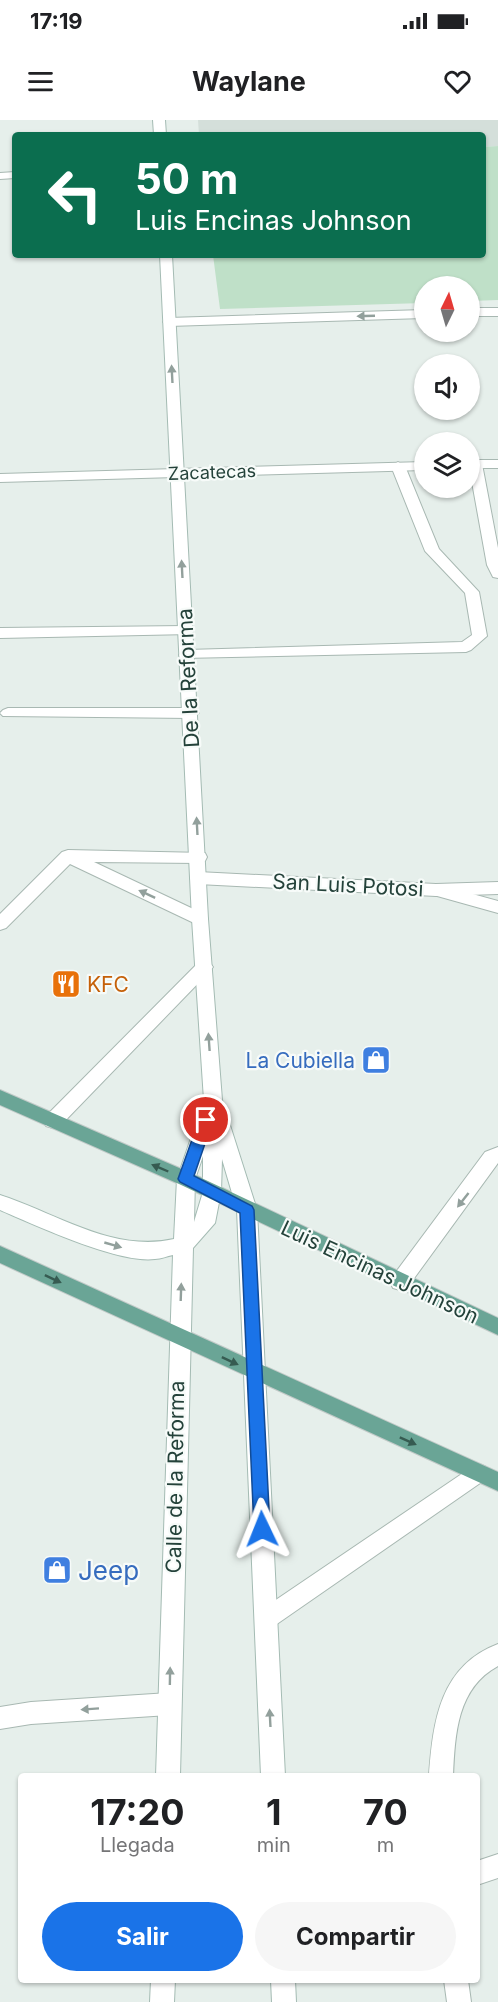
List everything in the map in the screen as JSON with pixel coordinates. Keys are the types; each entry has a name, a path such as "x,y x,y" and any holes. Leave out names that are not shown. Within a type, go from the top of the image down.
{"main road":[{"name":"De la Reforma","path":"166,258 199,857 200,919 213,1100 247,1210"},
{"path":"480,312 498,312"},
{"path":"169,321 414,314"},
{"path":"480,464 498,464"},
{"path":"187,655 466,647 475,642 480,636 472,592 432,551 398,466"},
{"name":"Zacatecas","path":"0,478 414,466"},
{"path":"479,498 498,574"},
{"path":"0,633 186,631"},
{"path":"8,713 190,713"},
{"path":"68,856 200,919"},
{"path":"0,924 68,856 199,857"},
{"name":"San Luis Potosi","path":"198,878 436,890 498,888"},
{"path":"436,890 498,907"},
{"path":"53,1121 204,967"},
{"name":"Luis Encinas Johnson","path":"0,1097 186,1179 247,1210 498,1327"},
{"name":"De la Reforma","path":"186,1179 213,1100"},
{"path":"0,1202 55,1225 118,1247 153,1252 183,1245 205,1223 212,1192 213,1100"},
{"path":"400,1282 492,1157 498,1154"},
{"name":"Calle de la Reforma","path":"168,1773 179,1337 186,1179"},
{"path":"247,1210 273,1773"},
{"path":"0,1254 488,1478"},
{"path":"266,1619 488,1478"},
{"path":"441,1773 444,1730 455,1693 475,1668 498,1654"},
{"path":"0,1718 32,1713 170,1704"},
{"path":"480,1872 498,1866"},
{"path":"162,2002 163,1983"},
{"path":"283,1983 284,2002"},
{"path":"456,1983 459,2002"}],"shaded area":[{"path":"198,120 498,120 498,146 486,147 486,132 199,132"}],"green space":[{"path":"498,146 498,300 480,301 480,276 414,276 414,303 220,309 213,258 486,258 486,147"}],"place":[{"name":"KFC","path":"66,984"},
{"name":"La Cubiella","path":"376,1060"},
{"name":"Jeep","path":"57,1570"}],"route":[{"path":"206,1120 186,1179 247,1210 262,1529"}]}
